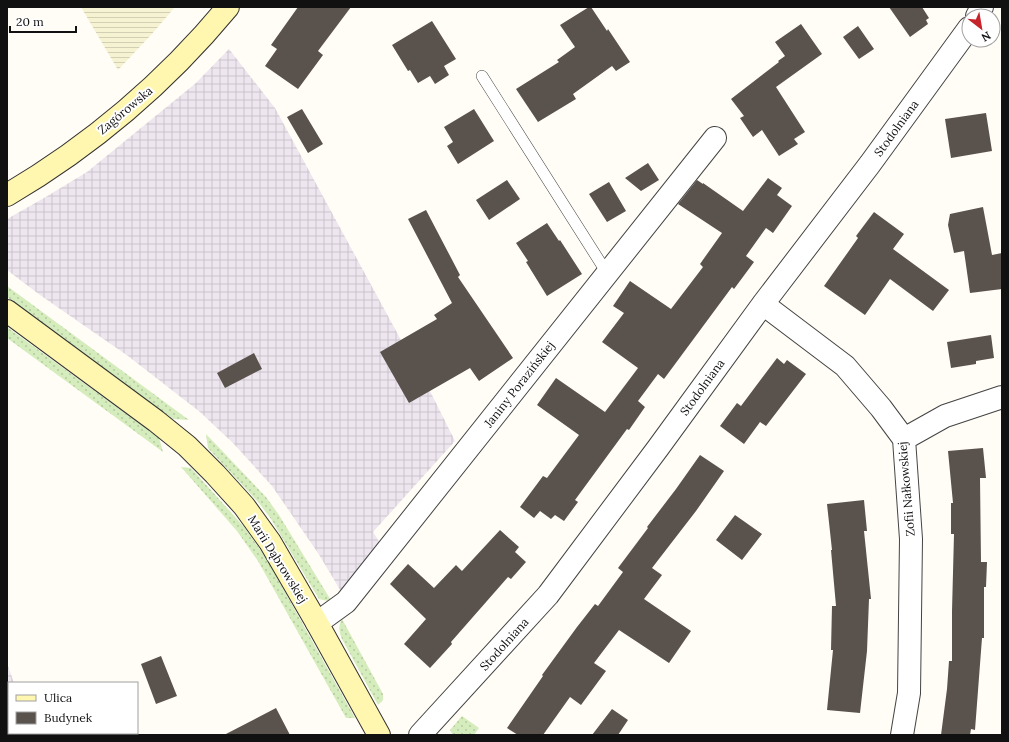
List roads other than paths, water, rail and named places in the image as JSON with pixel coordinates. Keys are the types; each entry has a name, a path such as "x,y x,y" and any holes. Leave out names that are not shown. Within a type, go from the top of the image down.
{"street":[{"name":"Zagórowska","path":"7,195 53,167 129,109 186,55 228,7"},
{"name":"Stodolniana","path":"420,735 548,595 763,304 870,164 961,39"},
{"name":"Janiny Porazińskiej","path":"317,622 346,602 714,138"},
{"name":"Zofii Nałkowskiej","path":"763,304 845,366 882,408 904,439 911,539 909,693 902,735"},
{"name":"Marii Dąbrowskiej","path":"7,311 156,421 186,446 215,474 244,506 270,542 317,622 379,735"},
{"path":"904,439 945,416 1002,397"}],"lane":[{"path":"482,76 607,274"}]}
